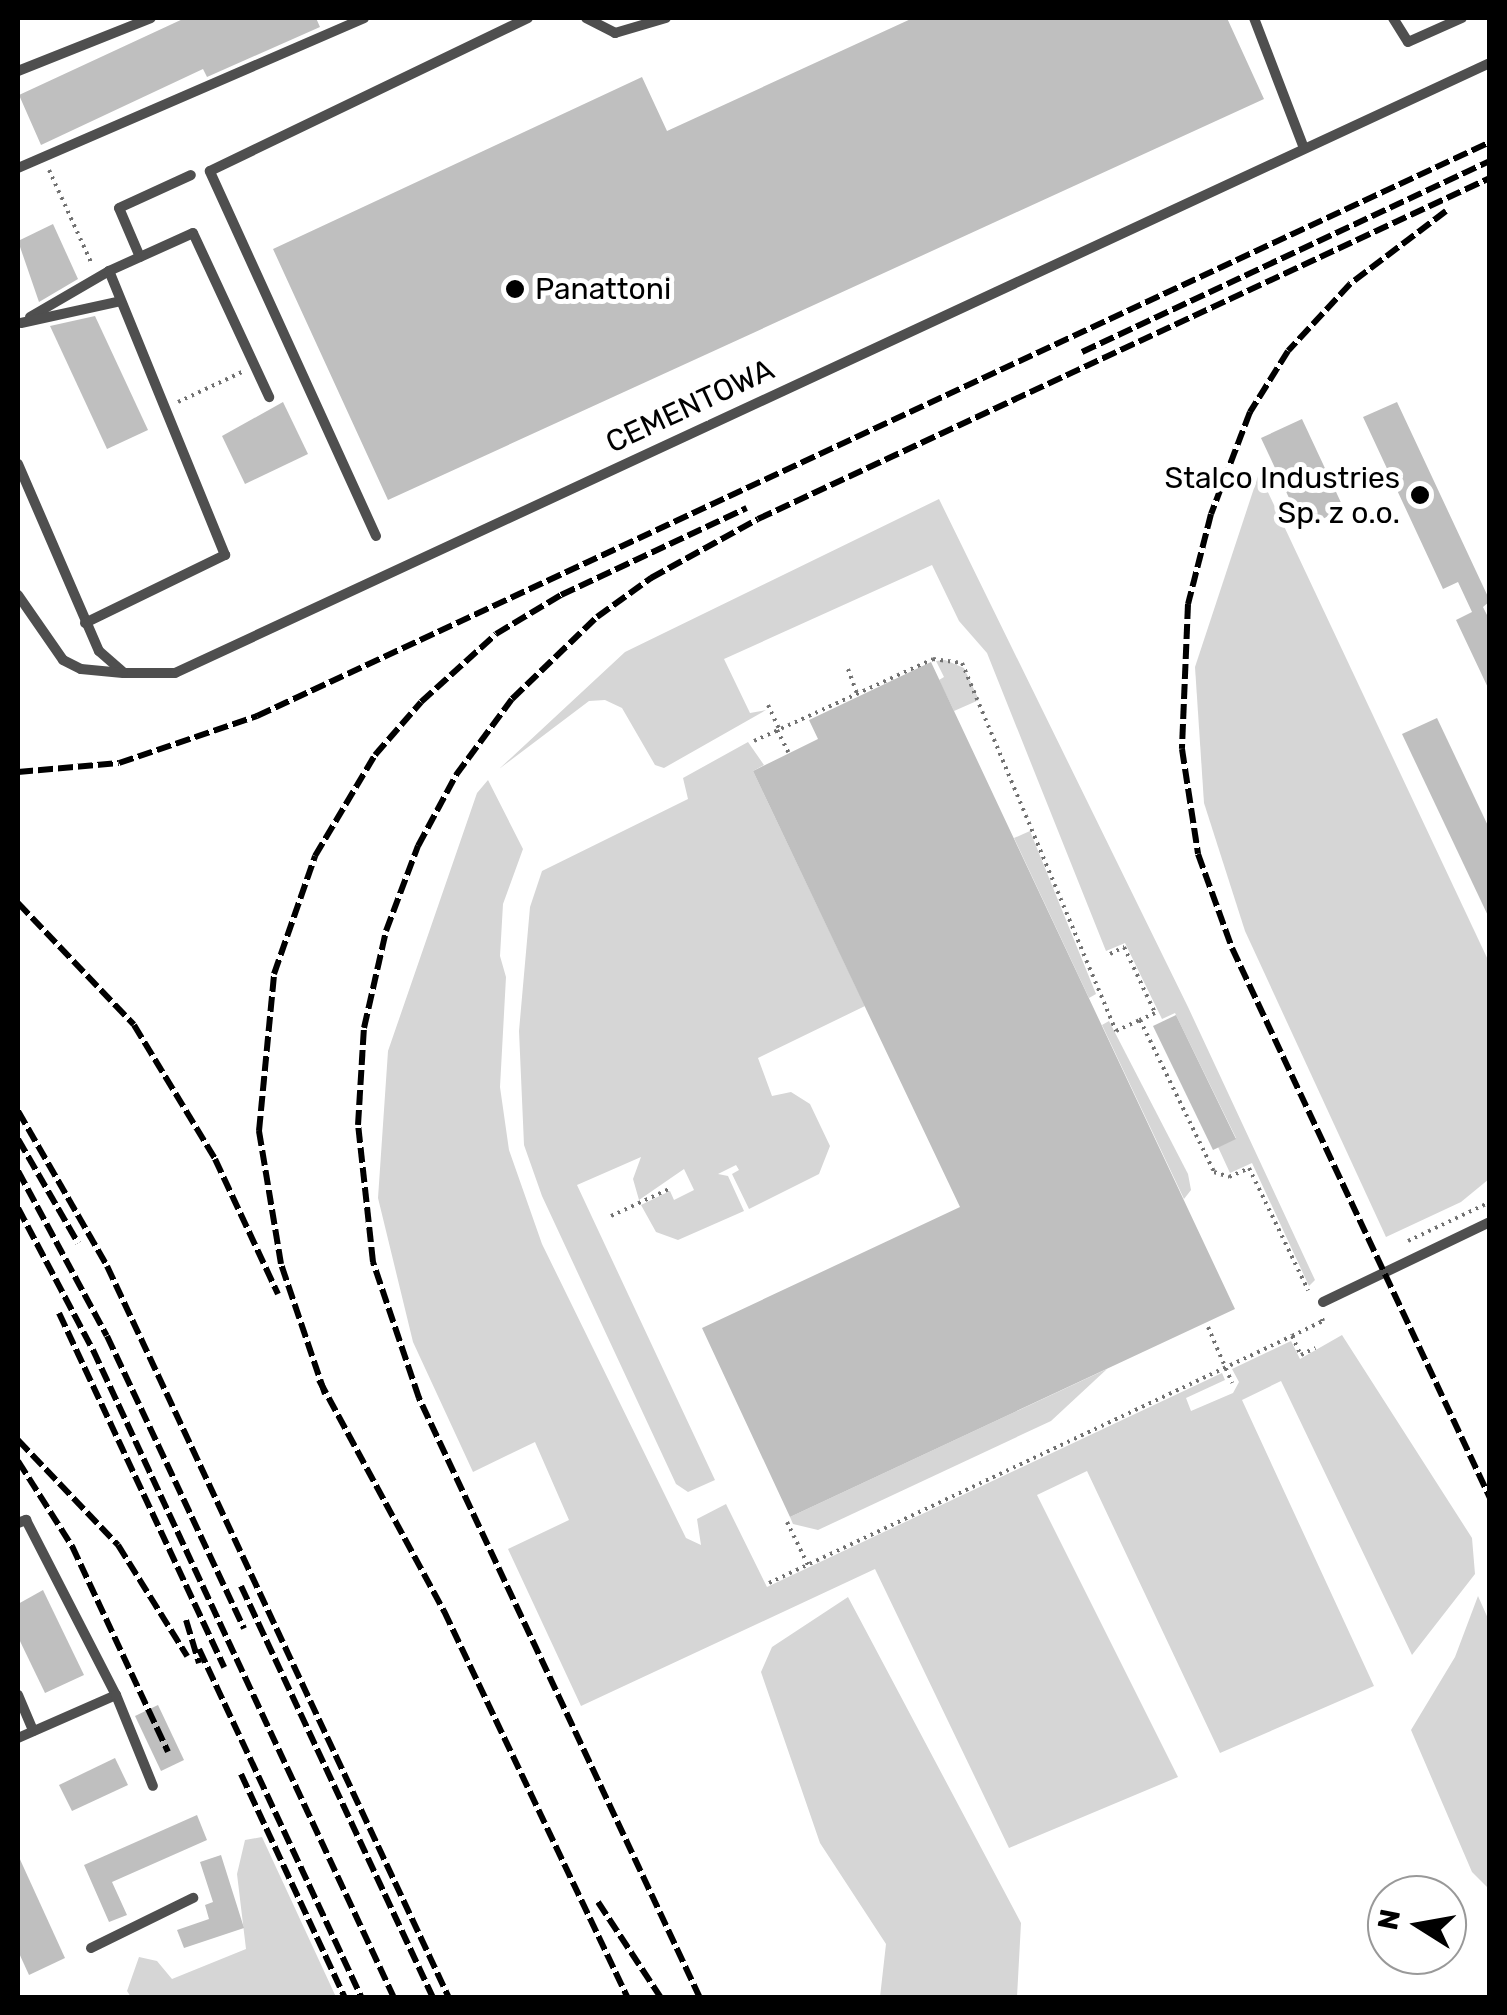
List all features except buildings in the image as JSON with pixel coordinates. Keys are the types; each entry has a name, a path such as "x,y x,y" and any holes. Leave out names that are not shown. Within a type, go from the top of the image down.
{"lane":[{"path":"18,71 151,18"},
{"path":"18,168 364,18"},
{"path":"376,536 210,171 528,18"},
{"path":"586,18 615,33 666,18"},
{"path":"1254,18 1304,148"},
{"path":"1392,18 1408,42 1462,18"},
{"name":"CEMENTOWA","path":"18,595 62,660 81,669 175,673 1490,63"},
{"path":"140,257 119,208 191,175"},
{"path":"19,321 104,274 193,233 269,397"},
{"path":"84,623 224,555 121,301 104,274"},
{"path":"19,321 121,301"},
{"path":"18,464 84,623 99,651 124,673"},
{"path":"1323,1302 1490,1222"},
{"path":"18,1523 26,1520 116,1695 153,1786"},
{"path":"18,1694 33,1732"},
{"path":"18,1738 116,1695"},
{"path":"92,1948 193,1898"}],"path":[{"path":"43,157 104,274"},
{"path":"165,408 254,366"},
{"path":"754,741 937,657 968,668 1116,1031 1155,1013 1124,947 1110,954"},
{"path":"848,669 857,694"},
{"path":"768,705 788,752"},
{"path":"769,1584 1323,1321 1250,1168 1229,1178 1214,1172 1140,1020"},
{"path":"612,1216 669,1189"},
{"path":"1398,1246 1490,1202"},
{"path":"1308,1290 1315,1286"},
{"path":"1208,1328 1232,1384"},
{"path":"1292,1336 1301,1355 1315,1348"},
{"path":"787,1522 808,1565"}],"shaded area":[{"path":"1259,473 1489,962 1489,1179 1461,1202 1386,1237 1245,931 1204,803 1195,667"},
{"path":"939,499 1188,1007 1315,1280 1309,1286 1252,1163 1230,1173 1218,1147 1236,1138 1175,1013 1162,1019 1125,943 1106,951 987,653 959,621 932,565 724,659 750,713 766,710 664,768 655,765 622,708 605,700 589,701 499,769 625,652"},
{"path":"945,660 964,668 979,700 954,711 939,680 944,677 936,661"},
{"path":"748,742 764,765 753,771 865,1006 758,1058 772,1096 791,1092 810,1104 830,1146 819,1174 749,1209 732,1174 739,1170 736,1165 718,1174 728,1176 744,1211 678,1240 656,1232 641,1205 670,1191 674,1200 694,1190 684,1169 639,1200 633,1179 641,1157 577,1185 715,1480 688,1492 676,1484 542,1196 524,1145 519,1031 530,907 542,871 688,799 683,778"},
{"path":"488,780 523,849 503,904 500,956 506,977 500,1087 509,1150 542,1244 686,1538 701,1545 697,1519 726,1504 767,1587 1222,1373 1225,1380 1186,1398 1191,1411 1233,1393 1239,1382 1232,1369 1291,1341 1300,1359 1342,1335 1472,1538 1475,1574 1412,1655 1281,1381 1242,1400 1374,1686 1220,1753 1087,1471 1037,1495 1178,1777 1009,1848 875,1569 581,1706 508,1549 569,1520 535,1442 473,1472 413,1342 378,1198 388,1051 477,793"},
{"path":"1030,831 1096,994 1089,998 1014,838"},
{"path":"1109,1021 1188,1174 1191,1190 1184,1199 1102,1025"},
{"path":"1107,1369 1051,1421 818,1530 793,1524 790,1517"},
{"path":"1478,1596 1490,1623 1489,1889 1472,1872 1411,1730 1455,1657"},
{"path":"848,1597 1021,1923 1017,1997 880,1997 886,1944 820,1843 761,1672 772,1647"},
{"path":"262,1837 336,1997 131,1997 127,1991 139,1957 157,1961 172,1979 246,1949 237,1874 245,1840"}],"railway":[{"path":"18,772 119,763 257,716 1490,142"},
{"path":"1082,352 1490,161"},
{"path":"700,1998 419,1398 373,1262 358,1125 364,1028 386,931 418,846 456,775 512,699 597,617 651,578 758,519 1490,178"},
{"path":"1446,211 1350,284 1288,351 1250,412 1211,514 1188,604 1182,749 1198,854 1232,948 1490,1498"},
{"path":"325,1394 281,1264 259,1131 274,974 315,856 375,755 421,702 496,634 561,595 747,508"},
{"path":"18,903 134,1025 215,1159 278,1294"},
{"path":"18,1111 107,1266 449,1998"},
{"path":"18,1139 78,1243"},
{"path":"18,1171 107,1336 244,1628"},
{"path":"18,1208 93,1350 394,1998"},
{"path":"59,1313 224,1667"},
{"path":"319,1380 444,1611 628,1998"},
{"path":"18,1440 118,1545 187,1656"},
{"path":"18,1461 72,1546 168,1752"},
{"path":"241,1586 433,1998"},
{"path":"186,1620 199,1663"},
{"path":"199,1649 362,1998"},
{"path":"241,1774 345,1998"},
{"path":"598,1902 661,1998"}],"place":[{"name":"Panattoni","path":"515,289"},
{"name":"Stalco Industries Sp. z o.o.","path":"1420,495"}]}
